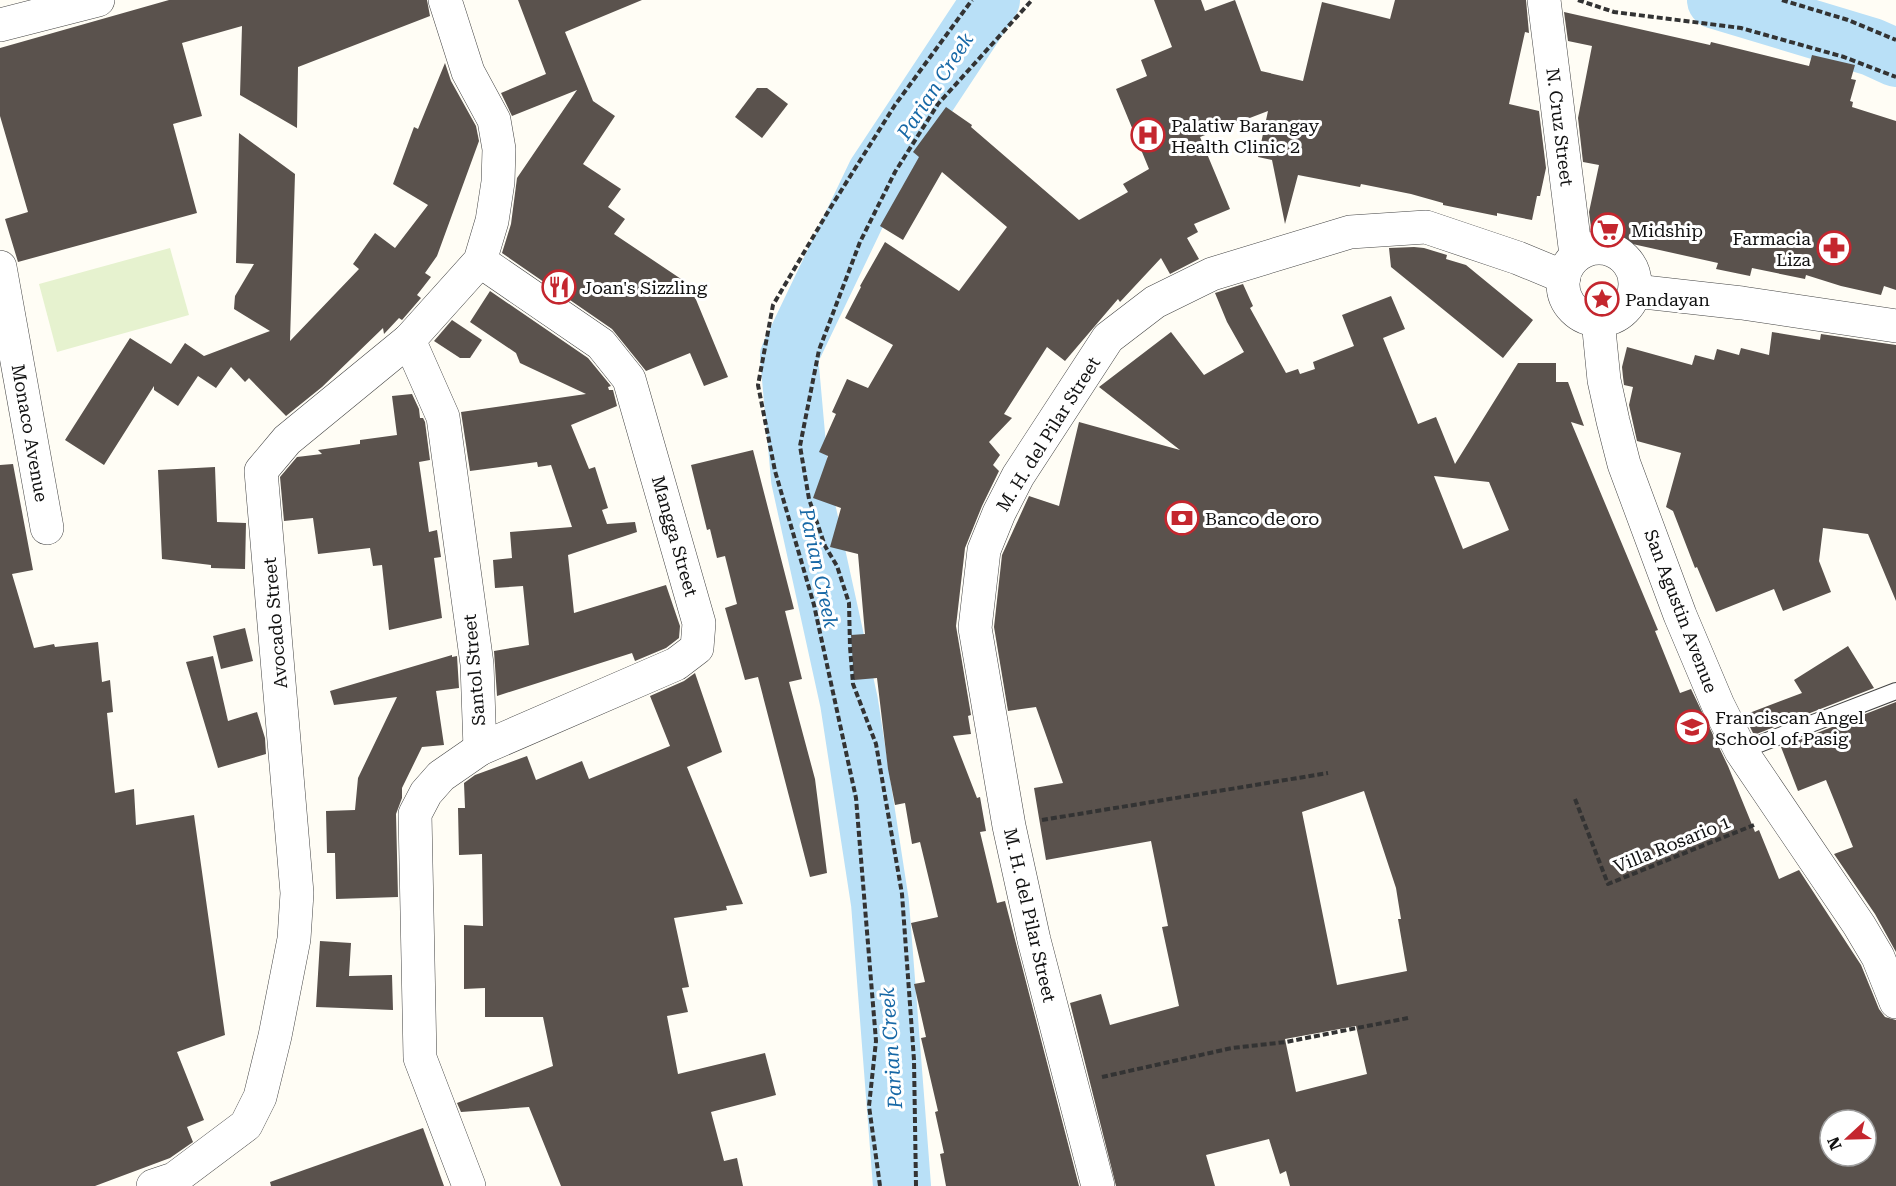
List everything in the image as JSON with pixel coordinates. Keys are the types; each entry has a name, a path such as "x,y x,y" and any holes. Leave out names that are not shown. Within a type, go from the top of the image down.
{"street":[{"path":"0,25 98,0"},
{"name":"Avocado Street","path":"168,1184 246,1125 260,1097 273,1046 294,939 297,883 261,471 287,440 409,340 480,261 492,221 498,182 499,148 494,120 468,72 446,0"},
{"name":"N. Cruz Street","path":"1544,0 1570,266"},
{"name":"M. H. del Pilar Street","path":"1098,1186 1034,940 1009,826 975,628 984,550 999,513 1018,476 1108,338 1155,302 1212,274 1350,232 1426,227 1518,258 1570,266"},
{"path":"1600,247 1623,256 1631,266 1635,278 1635,291 1622,312 1611,318 1598,320 1575,311 1567,301 1563,289 1570,266 1588,249 1600,247"},
{"name":"Mangga Street","path":"480,261 602,344 629,379 699,623 697,648 669,668 480,749"},
{"name":"Monaco Avenue","path":"0,267 4,315 47,528"},
{"path":"1635,291 1742,303 1896,326"},
{"name":"San Agustin Avenue","path":"1598,320 1604,380 1624,464 1680,615 1718,705 1741,751 1859,925 1878,957 1896,1002"},
{"name":"Santol Street","path":"409,340 443,417 477,664 480,749 441,776 426,793 415,814 420,1058 469,1186"}],"lane":[{"path":"1741,751 1896,691"}],"path":[{"path":"880,1186 869,1106 876,1041 856,798 814,605 775,471 758,385 773,305 895,105 972,0"},
{"path":"916,1186 914,1060 902,894 876,744 853,684 849,603 837,566 825,546 809,499 800,446 819,351 860,242 895,172 938,104 1032,0"},
{"path":"1578,0 1614,12 1741,28 1844,57 1896,77"},
{"path":"1782,0 1848,20 1896,40"},
{"path":"1009,826 1328,772"},
{"name":"Villa Rosario 1","path":"1575,799 1608,884 1763,821"},
{"path":"1092,1080 1232,1048 1286,1042 1408,1018"}],"green space":[{"path":"170,248 189,315 57,352 39,284"}],"building":[{"path":"169,0 427,0 430,16 298,67 297,128 240,95 242,26 182,43 202,116 173,124 197,213 18,262 5,219 28,212 0,116 0,48"},
{"path":"518,0 642,0 565,32 593,101 615,116 583,164 621,189 608,207 625,219 614,234 690,285 728,377 704,386 690,353 646,371 612,329 502,253 511,224 517,178 577,90 512,116 501,93 546,74"},
{"path":"1154,0 1201,0 1205,11 1235,0 1261,71 1303,81 1322,2 1390,19 1395,0 1526,0 1529,33 1525,32 1509,104 1539,111 1546,168 1532,220 1497,213 1497,216 1443,205 1443,203 1411,194 1361,184 1360,187 1298,175 1285,224 1272,160 1258,157 1268,111 1200,137 1230,209 1194,224 1198,232 1187,238 1199,259 1170,274 1161,258 1120,302 1118,299 1065,361 1047,347 1004,414 1012,418 989,442 1000,455 993,465 999,471 965,548 956,626 971,715 968,716 971,734 953,736 977,798 980,797 986,831 980,832 997,903 1005,901 1079,1186 946,1186 940,1154 944,1153 935,1112 938,1111 921,1038 926,1037 914,984 925,982 911,923 938,917 920,842 912,844 905,803 895,805 888,769 877,678 854,680 851,635 865,634 858,554 830,547 841,508 813,498 828,456 819,452 836,414 832,412 847,379 868,388 893,345 845,318 885,242 959,291 1007,227 942,172 903,240 880,226 919,157 913,152 946,107 972,125 971,127 1079,220 1128,192 1123,184 1149,169 1116,89 1147,76 1141,60 1172,47"},
{"path":"1564,12 1710,45 1711,42 1809,66 1812,55 1855,65 1851,79 1856,80 1850,101 1853,102 1852,107 1896,121 1896,290 1884,286 1881,295 1806,275 1805,279 1752,268 1750,276 1716,269 1718,263 1592,235 1589,212 1599,165 1583,162 1578,118 1592,46 1568,41"},
{"path":"445,63 451,81 476,126 479,141 437,256 425,273 431,277 417,295 421,298 402,320 399,318 384,334 383,328 322,387 286,416 249,378 245,382 231,367 216,388 198,376 178,406 154,390 154,386 104,465 65,440 130,338 171,364 185,343 204,356 270,331 234,309 235,296 254,264 236,263 239,133 295,174 290,341 359,269 353,264 375,233 395,248 428,205 393,184 414,127 418,129"},
{"path":"757,88 767,88 788,104 762,138 735,117"},
{"path":"1414,247 1447,255 1446,259 1466,265 1533,320 1503,358 1391,267 1389,248"},
{"path":"1243,284 1253,306 1250,308 1286,373 1298,369 1300,374 1315,369 1313,362 1354,346 1342,315 1391,296 1405,329 1383,338 1418,424 1436,417 1455,464 1518,363 1556,363 1556,382 1568,382 1584,426 1571,422 1658,630 1655,631 1680,693 1691,689 1728,766 1755,832 1759,830 1779,879 1799,870 1861,965 1879,1009 1885,1017 1896,1020 1896,1186 1290,1186 1286,1171 1280,1174 1269,1139 1206,1155 1215,1186 1116,1186 1070,1003 1101,994 1110,1025 1179,1006 1162,927 1168,926 1151,841 1046,860 1034,788 1063,783 1036,707 1008,711 994,627 1002,555 1029,496 1059,506 1079,422 1180,450 1099,387 1171,332 1204,375 1244,352 1227,322 1215,293","holes":["1434,476 1489,482 1509,530 1463,549","1364,791 1396,888 1401,919 1398,919 1407,971 1337,985 1302,812","1356,1026 1367,1074 1296,1092 1285,1039"]},
{"path":"490,291 588,358 611,386 608,387 609,390 613,390 617,406 571,425 589,469 595,467 608,508 602,510 607,524 635,522 637,532 568,555 574,613 666,585 680,626 679,638 666,648 635,661 632,653 497,696 494,651 529,645 523,586 495,588 493,560 512,558 510,532 572,527 551,465 538,467 537,462 470,471 461,412 586,394 520,363 516,353 470,322"},
{"path":"452,320 482,340 470,358 460,358 434,341"},
{"path":"1772,332 1820,340 1821,334 1896,345 1896,601 1868,534 1823,528 1819,561 1831,592 1783,611 1774,589 1716,612 1697,567 1695,568 1673,511 1666,507 1681,453 1637,441 1629,405 1633,387 1624,385 1623,377 1622,367 1627,347 1692,365 1695,355 1714,360 1717,349 1739,355 1741,348 1769,355"},
{"path":"412,394 419,409 420,418 423,418 425,422 430,460 419,462 429,532 437,530 441,557 434,558 442,618 389,630 382,565 373,566 370,548 318,554 313,518 284,521 280,477 297,457 322,454 318,450 360,444 360,440 397,435 392,396"},
{"path":"753,450 794,609 785,611 802,679 789,682 815,779 827,873 810,877 758,677 745,680 725,608 737,604 725,556 717,558 710,529 707,530 691,465"},
{"path":"13,464 33,570 12,574 34,648 54,644 55,647 98,642 102,682 110,680 113,712 107,713 115,793 134,789 136,825 194,815 225,1035 177,1052 204,1120 187,1127 193,1142 170,1158 95,1186 0,1186 0,465"},
{"path":"215,467 217,522 246,523 245,569 211,568 211,565 162,559 158,470"},
{"path":"245,628 253,661 221,669 213,636"},
{"path":"1848,646 1874,688 1754,735 1744,715 1802,693 1794,680"},
{"path":"452,655 452,657 457,656 459,688 436,691 444,745 422,747 402,788 402,798 396,814 398,897 336,899 335,853 327,853 326,811 355,810 358,778 397,697 334,705 330,691"},
{"path":"213,656 228,721 257,712 265,738 266,754 218,768 186,662"},
{"path":"695,673 722,752 687,767 743,904 726,906 727,910 674,918 689,987 682,988 688,1012 667,1016 678,1074 765,1053 776,1095 711,1112 724,1161 737,1158 743,1186 561,1186 529,1107 461,1112 457,1103 553,1066 543,1017 485,1017 485,988 464,989 464,925 483,926 482,854 459,855 458,808 465,808 464,783 475,775 527,756 536,780 582,761 589,779 670,746 650,696 684,681"},
{"path":"1896,702 1896,952 1875,914 1834,854 1853,847 1826,780 1798,791 1781,747"},
{"path":"320,941 351,943 349,976 392,975 393,1010 316,1007"},
{"path":"423,1128 444,1186 271,1186 270,1182"}],"waterway":[{"name":"Parian Creek","path":"902,1186 880,903 849,702 800,479 789,356 876,174 991,0"},
{"name":"Parian Creek","path":"1716,0 1872,47 1896,58"}],"place":[{"name":"Palatiw Barangay Health Clinic 2","path":"1148,135"},
{"name":"Midship","path":"1608,230"},
{"name":"Farmacia Liza","path":"1834,248"},
{"name":"Joan's Sizzling","path":"559,287"},
{"name":"Pandayan","path":"1602,299"},
{"name":"Banco de oro","path":"1182,518"},
{"name":"Franciscan Angel School of Pasig","path":"1692,727"}]}
